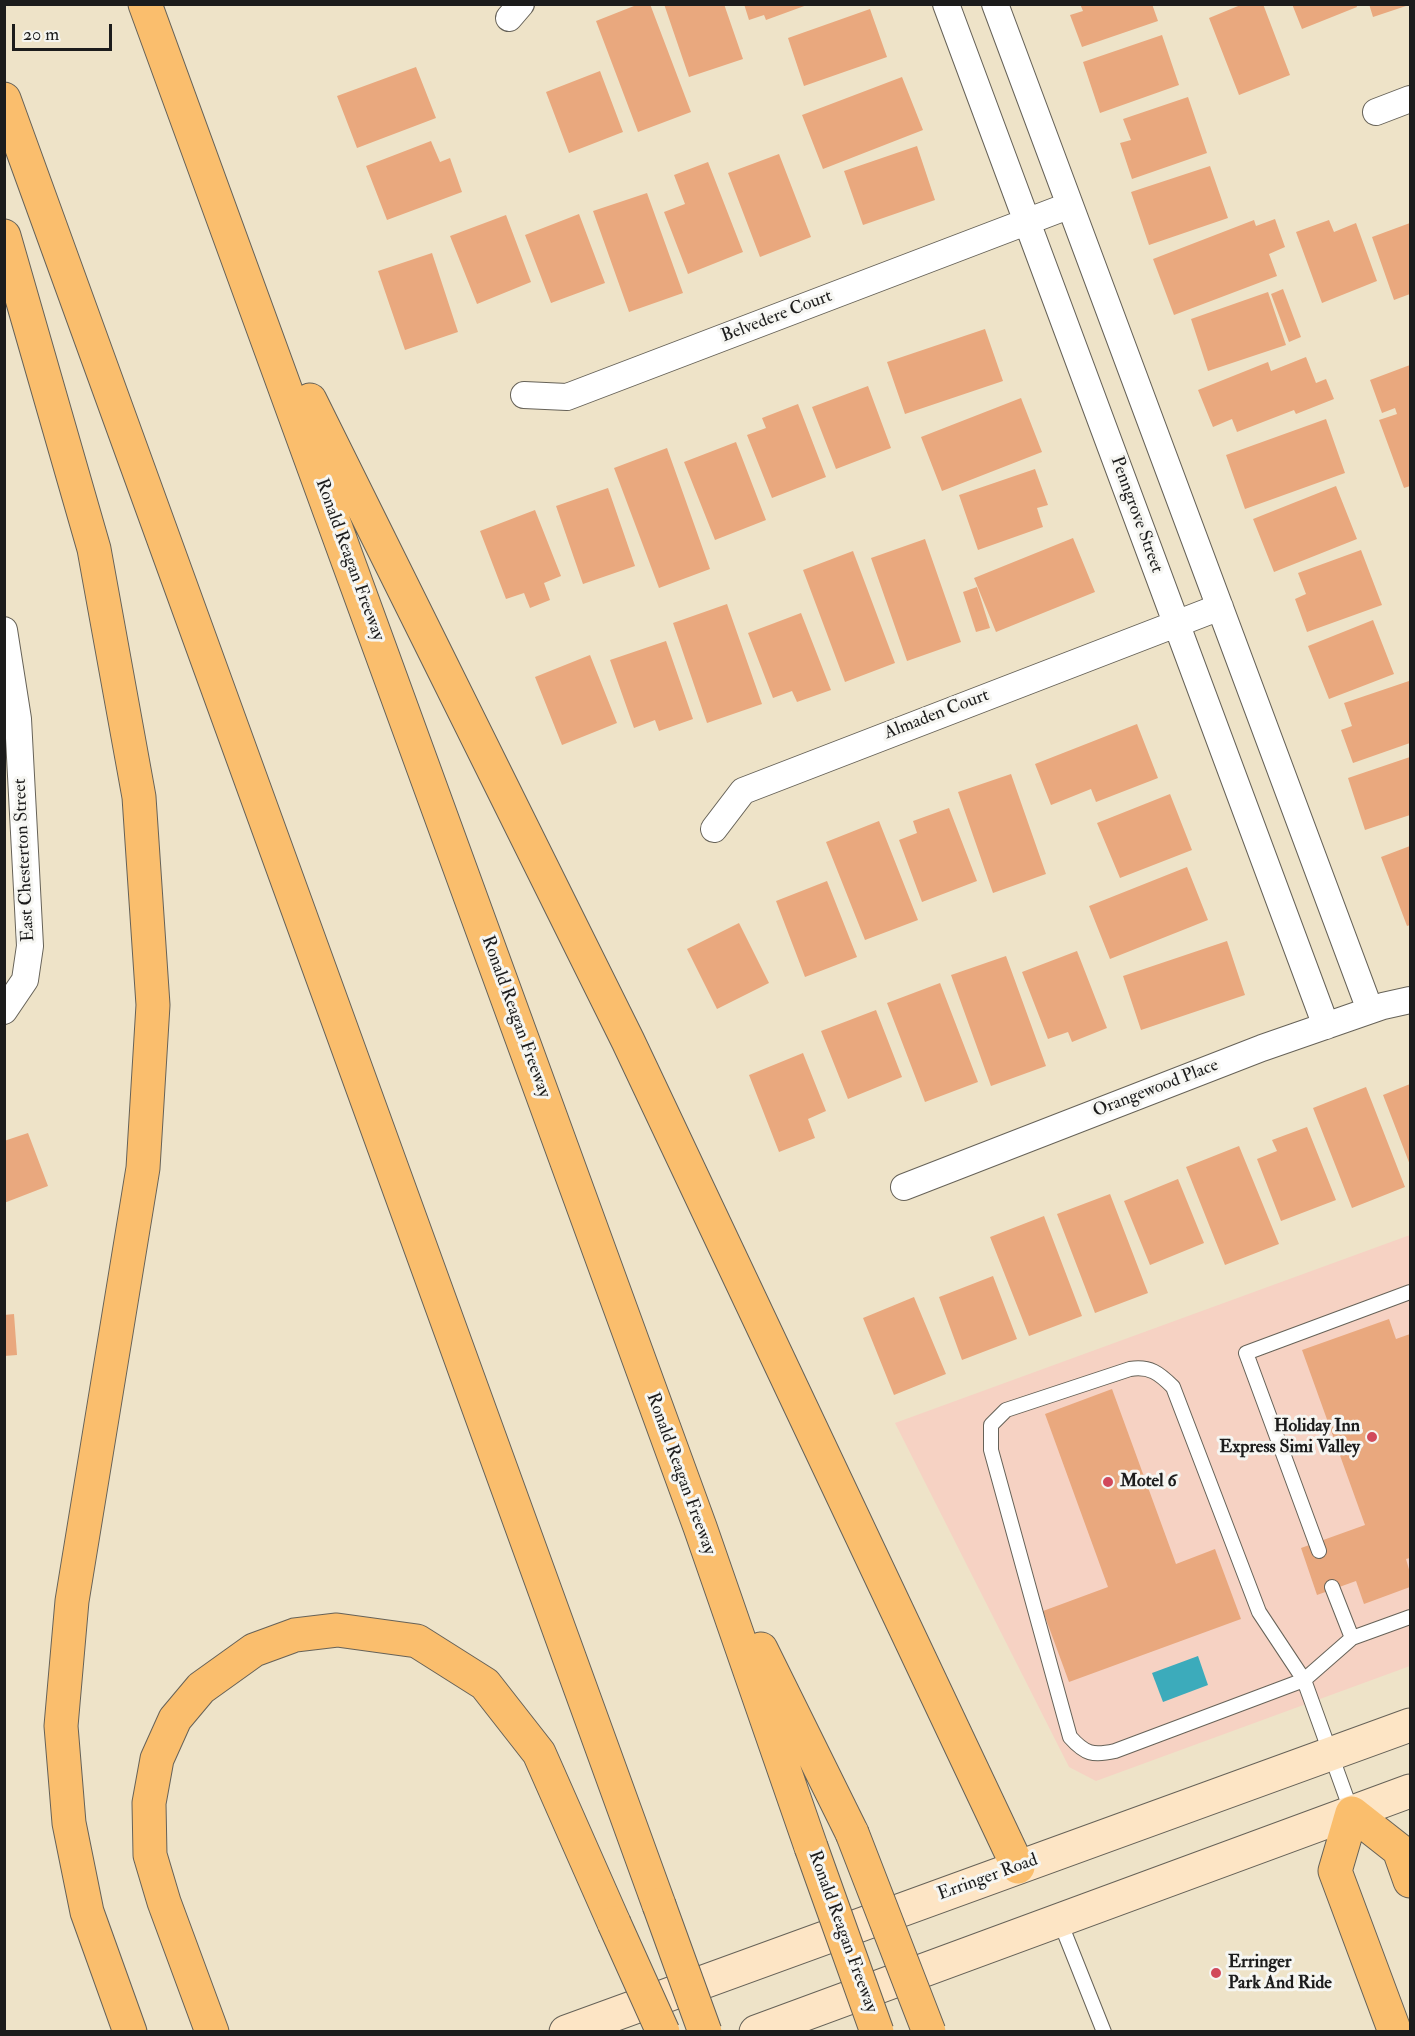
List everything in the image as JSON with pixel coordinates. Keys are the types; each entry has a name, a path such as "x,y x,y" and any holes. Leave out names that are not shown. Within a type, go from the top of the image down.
{"highway":[{"name":"Ronald Reagan Freeway","path":"145,4 700,1527 877,2031"},
{"path":"4,99 705,2031"},
{"path":"4,236 94,549 139,797 153,1005 143,1168 72,1601 62,1726 69,1823 87,1912 130,2031"},
{"path":"233,242 439,664 628,1041 1018,1867"},
{"path":"700,1527 852,1833 929,2031"},
{"path":"212,2031 168,1912 150,1855 149,1803 157,1759 175,1719 201,1688 254,1650 295,1635 337,1630 417,1641 485,1684 539,1753 663,2031"},
{"path":"1395,2031 1335,1871 1352,1812 1399,1850 1410,1881"}],"main road":[{"name":"Erringer Road","path":"566,2031 1410,1725"},
{"path":"756,2031 1410,1791"}],"street":[{"name":"Penngrove Street","path":"946,4 1326,1026"},
{"path":"995,4 1068,206 1370,1010"},
{"path":"1376,112 1410,99"},
{"name":"Belvedere Court","path":"524,395 567,397 1068,206"},
{"name":"Almaden Court","path":"714,829 742,791 1220,608"},
{"name":"East Chesterton Street","path":"4,630 18,719 30,946 25,980 4,1011"},
{"name":"Orangewood Place","path":"904,1187 1262,1048 1370,1010 1410,1000"}],"lane":[{"path":"1318,1551 1246,1353 1410,1292"},
{"path":"1352,1812 1304,1680 1259,1612 1180,1400 1173,1387 1158,1372 1142,1367 1130,1369 1006,1410 996,1417 991,1425 991,1450 1070,1737 1083,1751 1097,1755 1115,1751 1304,1680 1352,1638 1410,1617"},
{"path":"1332,1587 1352,1638"},
{"path":"1059,1919 1104,2031"}],"shaded area":[{"path":"1410,1235 1410,1666 1096,1781 1069,1767 895,1423"}],"water":[{"path":"1198,1656 1208,1685 1163,1702 1152,1673"}],"building":[{"path":"639,4 650,4 691,112 638,132 596,21"},
{"path":"664,4 724,4 743,59 689,77"},
{"path":"744,4 807,5 766,20 764,15 749,20"},
{"path":"1080,4 1152,4 1158,21 1082,47 1070,15 1083,11"},
{"path":"1243,4 1263,4 1290,75 1239,95 1209,18"},
{"path":"1292,4 1356,4 1357,7 1302,29"},
{"path":"1369,4 1409,4 1409,5 1373,17"},
{"path":"870,9 887,57 804,86 788,38"},
{"path":"1162,35 1179,85 1100,113 1083,62"},
{"path":"416,67 436,118 357,148 337,96"},
{"path":"600,71 623,132 569,153 546,92"},
{"path":"902,77 923,130 823,169 802,115"},
{"path":"1188,97 1207,153 1132,179 1120,143 1131,140 1123,119"},
{"path":"431,141 440,162 450,158 462,192 387,220 366,166"},
{"path":"917,146 935,200 863,225 844,171"},
{"path":"779,154 811,237 760,257 728,173"},
{"path":"708,162 743,252 688,274 664,212 685,204 674,175"},
{"path":"1210,166 1228,218 1149,245 1131,192"},
{"path":"647,193 683,293 629,312 593,211"},
{"path":"579,214 605,283 551,303 525,235"},
{"path":"506,215 531,282 477,304 450,236"},
{"path":"1275,219 1285,247 1269,254 1277,276 1174,315 1153,259 1254,220 1256,226"},
{"path":"1329,220 1334,232 1356,223 1377,281 1322,303 1296,232"},
{"path":"1410,223 1410,294 1394,300 1372,237"},
{"path":"432,253 458,332 405,350 378,271"},
{"path":"1283,289 1301,337 1289,342 1271,294"},
{"path":"1268,292 1286,345 1208,371 1191,319"},
{"path":"985,329 1003,381 905,414 887,362"},
{"path":"1306,357 1316,383 1326,379 1334,399 1296,414 1294,410 1237,432 1232,419 1213,427 1198,390 1268,362 1271,371"},
{"path":"1410,365 1410,486 1404,488 1379,420 1397,414 1395,408 1382,413 1370,380"},
{"path":"868,386 891,448 836,469 812,407"},
{"path":"1021,398 1042,452 942,491 921,437"},
{"path":"798,404 826,477 772,498 747,435 766,428 762,418"},
{"path":"1326,419 1345,473 1245,509 1226,455"},
{"path":"736,442 766,520 715,540 684,462"},
{"path":"667,448 710,569 659,588 614,468"},
{"path":"1035,469 1048,505 1037,508 1043,527 978,550 959,495"},
{"path":"1336,486 1357,539 1274,572 1253,519"},
{"path":"608,488 635,566 583,584 556,506"},
{"path":"535,510 561,576 544,583 550,600 530,608 524,593 506,599 480,531"},
{"path":"1073,538 1095,592 996,632 974,578"},
{"path":"925,539 961,642 907,661 871,558"},
{"path":"1361,550 1382,605 1307,632 1295,599 1306,594 1298,573"},
{"path":"853,551 895,663 845,682 803,570"},
{"path":"977,587 990,628 976,632 963,592"},
{"path":"727,604 762,704 707,723 673,623"},
{"path":"801,613 831,690 797,702 792,691 773,698 748,633"},
{"path":"1373,620 1394,674 1329,699 1308,646"},
{"path":"666,641 693,719 659,731 655,720 634,728 610,660"},
{"path":"590,655 617,723 562,745 535,677"},
{"path":"1409,681 1410,743 1353,763 1341,730 1352,726 1344,703"},
{"path":"1137,724 1158,778 1096,802 1091,789 1051,805 1035,764"},
{"path":"1410,757 1410,815 1365,830 1348,778"},
{"path":"1011,774 1046,874 993,893 958,792"},
{"path":"1170,794 1192,850 1120,878 1097,823"},
{"path":"949,808 977,881 922,902 899,840 917,833 913,821"},
{"path":"879,821 918,920 865,940 826,842"},
{"path":"1410,846 1410,925 1407,926 1381,857"},
{"path":"1187,867 1208,920 1110,959 1089,906"},
{"path":"827,881 857,957 805,977 776,901"},
{"path":"739,923 769,983 717,1009 687,949"},
{"path":"1227,941 1245,995 1141,1030 1123,976"},
{"path":"1077,951 1107,1028 1072,1042 1068,1032 1048,1039 1022,972"},
{"path":"1006,956 1046,1066 991,1086 951,975"},
{"path":"940,983 978,1082 925,1102 887,1003"},
{"path":"876,1010 902,1077 848,1099 821,1031"},
{"path":"803,1053 826,1111 808,1119 815,1138 779,1152 749,1075"},
{"path":"1410,1084 1410,1165 1383,1095"},
{"path":"1366,1087 1405,1187 1352,1208 1313,1108"},
{"path":"1307,1127 1336,1200 1281,1221 1257,1159 1277,1151 1272,1140"},
{"path":"28,1133 48,1186 4,1203 4,1141"},
{"path":"1239,1146 1279,1244 1225,1265 1186,1167"},
{"path":"1178,1179 1204,1243 1150,1265 1124,1201"},
{"path":"1110,1194 1148,1293 1095,1313 1057,1214"},
{"path":"1044,1216 1082,1316 1029,1336 990,1237"},
{"path":"993,1276 1017,1339 962,1360 939,1297"},
{"path":"914,1297 946,1374 894,1395 863,1318"},
{"path":"14,1314 17,1355 4,1356 4,1315"},
{"name":"Holiday Inn Express Simi Valley","path":"1389,1319 1396,1339 1410,1334 1410,1558 1406,1559 1410,1573 1410,1587 1364,1604 1356,1581 1317,1595 1301,1548 1365,1525 1302,1350"},
{"name":"Motel 6","path":"1112,1389 1176,1564 1215,1549 1241,1619 1069,1682 1043,1611 1108,1587 1045,1414"}],"place":[{"name":"Holiday Inn Express Simi Valley","path":"1372,1437"},
{"name":"Motel 6","path":"1108,1482"},
{"name":"Erringer Park And Ride","path":"1216,1973"}]}
